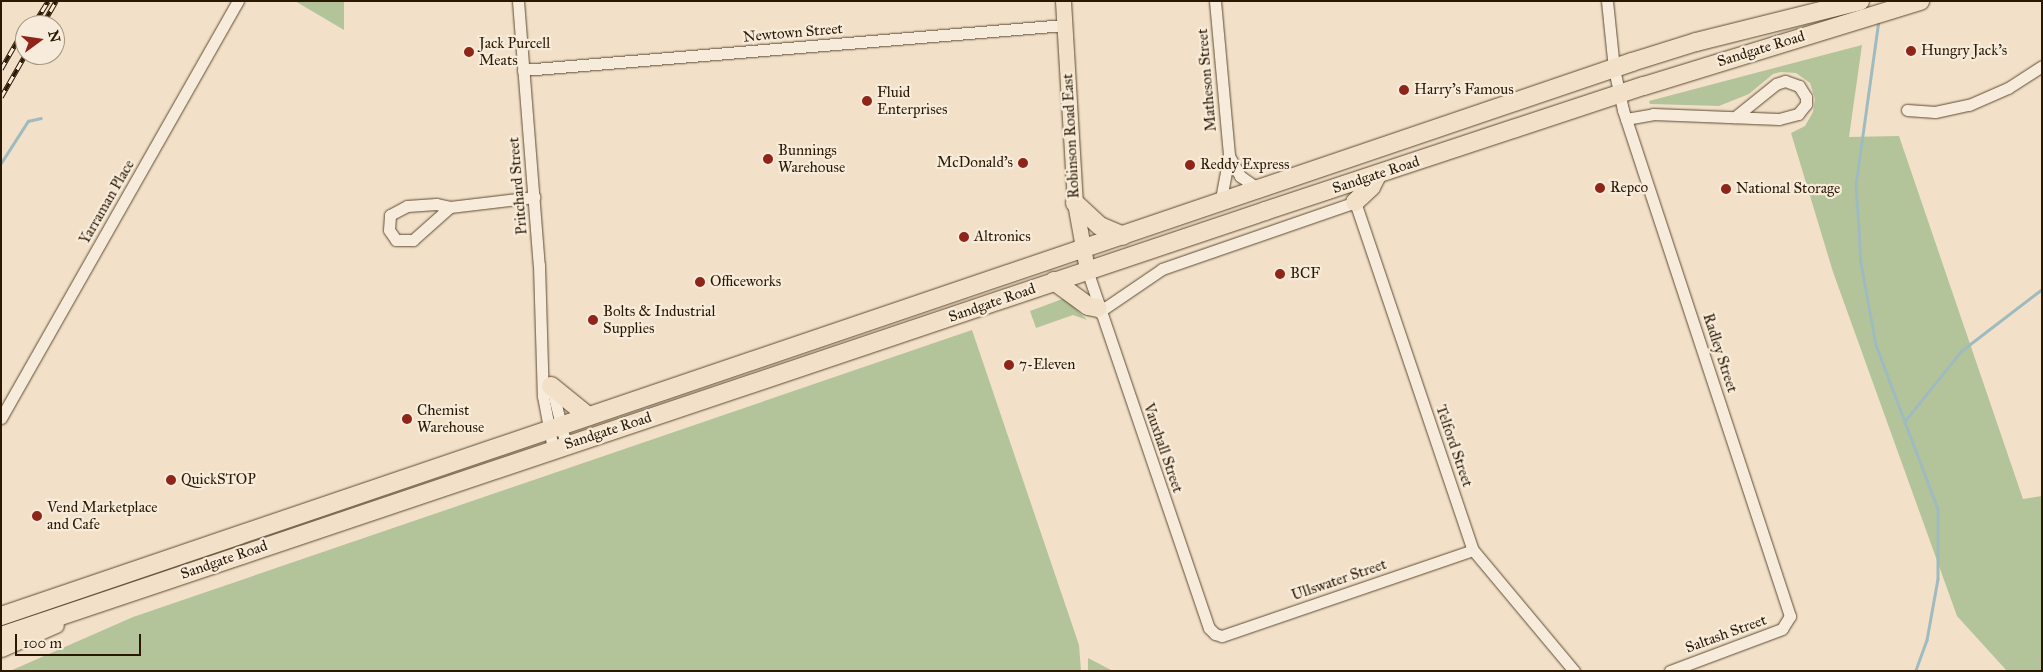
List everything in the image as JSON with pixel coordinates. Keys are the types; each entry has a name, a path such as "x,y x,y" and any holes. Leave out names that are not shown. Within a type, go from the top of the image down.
{"highway":[{"name":"Sandgate Road","path":"1,616 45,603 588,416 1696,42 1860,10 1902,7 1920,1"},
{"name":"Sandgate Road","path":"1,636 1086,270 1619,94 1860,10"},
{"path":"1355,202 1371,187 1377,175"},
{"path":"1075,203 1100,226 1123,236"},
{"path":"1054,281 1088,306 1098,310"},
{"path":"551,386 588,416"}],"main road":[{"name":"Robinson Road East","path":"1063,1 1075,203 1086,270"},
{"name":"Sandgate Road","path":"1,624 32,612 45,603"},
{"name":"Sandgate Road","path":"1,649 58,624 67,613"}],"street":[{"name":"Yarraman Place","path":"1,418 238,1"},
{"name":"Pritchard Street","path":"518,1 534,197 544,369 542,396 559,448"},
{"name":"Matheson Street","path":"1215,1 1228,156 1220,204"},
{"name":"Radley Street","path":"1607,1 1614,69 1626,119 1788,604 1789,621"},
{"name":"Newtown Street","path":"523,70 1065,25"},
{"path":"1907,110 1935,112 1969,105 2008,88 2042,66"},
{"path":"1626,119 1653,114 1735,117 1761,120 1791,117 1803,110 1806,97 1799,86 1785,81 1776,84 1735,117"},
{"path":"1228,156 1237,172 1260,190"},
{"path":"450,207 413,240 396,240 389,230 390,215 399,208 436,204 450,207 534,197"},
{"name":"Sandgate Road","path":"1098,310 1162,269 1355,202"},
{"name":"Telford Street","path":"1355,202 1473,550 1574,671"},
{"name":"Vauxhall Street","path":"1086,270 1098,310 1206,620 1215,634"},
{"name":"Pritchard Street","path":"544,369 551,386 554,428"},
{"name":"Ullswater Street","path":"1215,634 1222,636 1473,550"},
{"name":"Saltash Street","path":"1670,671 1777,631 1789,621"}],"green space":[{"path":"295,1 344,1 344,30"},
{"path":"1862,45 1849,137 1899,136 2023,499 2042,496 2042,671 2007,671 1957,616 1833,272 1791,133 1805,126 1813,112 1815,99 1810,83 1796,73 1781,72 1773,74 1749,94 1719,106 1650,104 1649,101"},
{"path":"1065,298 1087,320 1073,315 1036,328 1030,311"},
{"path":"972,330 1079,645 1081,671 10,671 133,617"},
{"path":"1088,658 1113,671 1088,671"}],"waterway":[{"path":"1879,20 1856,186 1861,263 1876,345 1938,509 1938,579 1927,640 1916,671"},
{"path":"1,163 28,121 41,118"},
{"path":"1904,422 1961,351 2042,289"}],"railway":[{"path":"39,15 48,1"},
{"path":"48,15 56,1"},
{"path":"1,69 15,44"},
{"path":"1,97 19,65"}],"place":[{"name":"Hungry Jack's","path":"1911,51"},
{"name":"Jack Purcell Meats","path":"469,52"},
{"name":"Harry's Famous","path":"1404,90"},
{"name":"Fluid Enterprises","path":"867,101"},
{"name":"Bunnings Warehouse","path":"768,159"},
{"name":"McDonald's","path":"1023,163"},
{"name":"Reddy Express","path":"1190,165"},
{"name":"Repco","path":"1600,188"},
{"name":"National Storage","path":"1726,189"},
{"name":"Altronics","path":"964,237"},
{"name":"BCF","path":"1280,274"},
{"name":"Officeworks","path":"700,282"},
{"name":"Bolts & Industrial Supplies","path":"593,320"},
{"name":"7-Eleven","path":"1009,365"},
{"name":"Chemist Warehouse","path":"407,419"},
{"name":"QuickSTOP","path":"171,480"},
{"name":"Vend Marketplace and Cafe","path":"37,516"}]}
